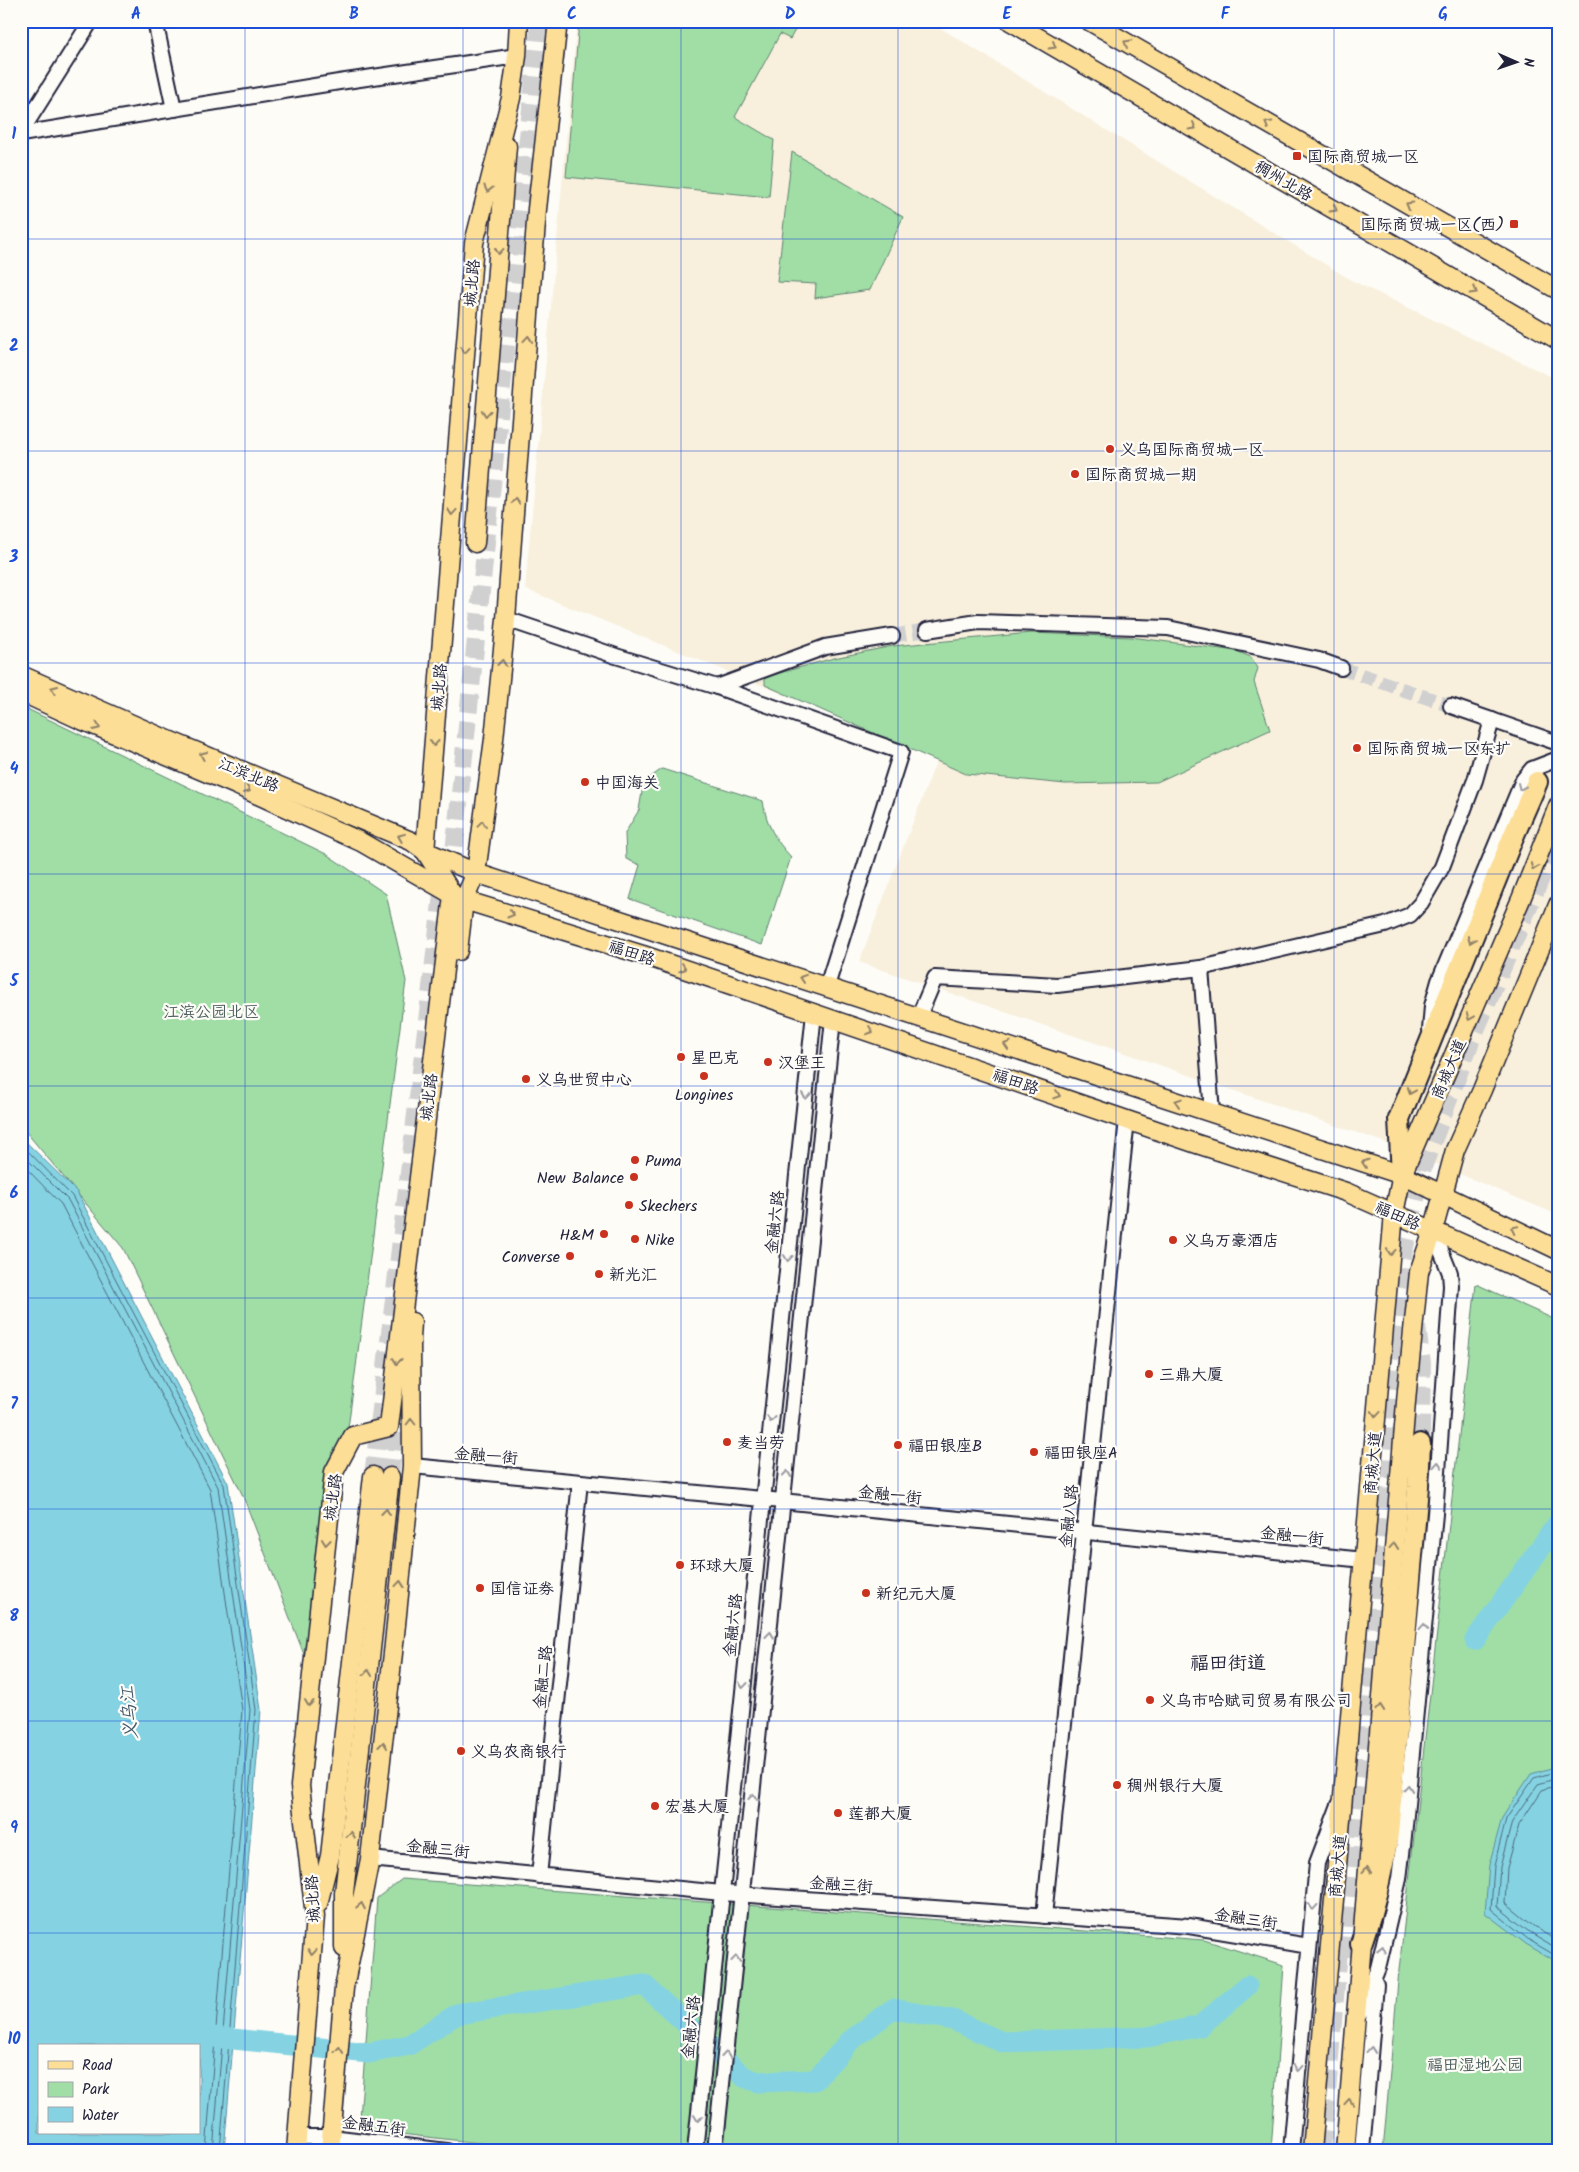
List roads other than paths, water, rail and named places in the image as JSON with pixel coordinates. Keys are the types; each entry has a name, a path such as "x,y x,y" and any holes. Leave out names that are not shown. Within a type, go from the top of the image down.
{"highway":[{"path":"1402,1176 1399,1120 1512,837 1538,782"},
{"path":"1361,1944 1376,1902 1387,1841 1420,1444"}],"main road":[{"name":"城北路","path":"425,851 474,243 511,98 517,56 519,21"},
{"name":"城北路","path":"297,2144 315,1916 300,1786 334,1472 353,1436 389,1427 459,898 476,873 506,620 537,209 558,21"},
{"name":"稠州北路","path":"1010,21 1558,340"},
{"path":"1095,23 1558,290"},
{"path":"475,543 511,98"},
{"name":"江滨北路","path":"21,675 159,736 411,840 425,851 476,873"},
{"name":"江滨北路","path":"21,692 79,719 236,785 361,842 459,898"},
{"name":"商城大道","path":"1312,2151 1394,1213 1402,1176 1521,899 1558,806"},
{"path":"425,851 459,898"},
{"name":"福田路","path":"476,873 919,1016 1402,1176 1558,1250"},
{"name":"城北路","path":"331,2144 344,1988 370,1859 412,1466 411,1339 426,1182 447,1044 459,898"},
{"name":"福田路","path":"459,898 643,955 1346,1192 1558,1286"},
{"name":"商城大道","path":"1345,2151 1407,1390 1419,1272 1433,1231 1455,1150 1482,1090 1558,905"},
{"path":"315,1916 330,1856 381,1477 344,1893 344,1988"}],"street":[{"path":"21,133 91,21"},
{"path":"154,21 174,109"},
{"path":"21,133 517,56"},
{"path":"506,620 717,687 901,752 827,986"},
{"path":"927,630 978,622 1168,628 1318,660 1342,668"},
{"path":"717,687 825,647 892,636"},
{"path":"1451,706 1558,744"},
{"path":"919,1016 935,978 1057,985 1202,968 1385,926 1410,916 1421,903 1442,867 1475,780 1492,720"},
{"path":"1428,1051 1432,1006 1439,981 1523,780 1532,769 1558,759"},
{"path":"1202,968 1212,1113"},
{"name":"金融六路","path":"695,2151 814,1013"},
{"path":"716,2151 833,1019"},
{"name":"金融八路","path":"1044,1916 1128,1119"},
{"path":"1362,2151 1378,1968 1399,1879 1402,1854 1436,1504 1451,1286 1450,1273 1433,1231"},
{"name":"金融一街","path":"412,1466 784,1501 1364,1560"},
{"name":"金融二路","path":"539,1876 580,1482"},
{"path":"1291,2151 1317,1863 1344,1793"},
{"name":"金融三街","path":"370,1859 722,1893 1190,1926 1310,1946"},
{"path":"1354,2027 1378,1968"},
{"name":"金融五街","path":"297,2144 331,2144 447,2151"}],"water":[{"name":"义乌江","path":"21,1137 77,1192 228,1483 261,1710 224,2151 21,2151"},
{"path":"1558,1766 1558,1963 1526,1944 1485,1913 1489,1865 1502,1818 1531,1774"}],"waterway":[{"path":"1475,1640 1558,1523"},
{"path":"204,2036 369,2053 409,2045 457,2014 644,1985 744,2077 758,2082 815,2080 850,2041 893,2009 953,2020 1002,2042 1148,2037 1200,2026 1247,1986"}],"tunnel":[{"path":"449,900 540,21"},
{"path":"892,636 927,630"},
{"path":"1341,668 1451,706"},
{"path":"1390,1347 1403,1251 1422,1167 1470,1041 1558,836"},
{"path":"373,1476 443,886"},
{"path":"1416,1327 1421,1363 1420,1444"},
{"path":"1349,1957 1402,1331"},
{"path":"390,1477 397,1411"},
{"path":"1321,2151 1339,1939"}],"place":[{"name":"国际商贸城一区","path":"1297,156"},
{"name":"国际商贸城一区(西)","path":"1514,224"},
{"name":"义乌国际商贸城一区","path":"1110,449"},
{"name":"国际商贸城一期","path":"1075,474"},
{"name":"国际商贸城一区东扩","path":"1357,748"},
{"name":"中国海关","path":"585,782"},
{"name":"星巴克","path":"681,1057"},
{"name":"汉堡王","path":"768,1062"},
{"name":"Longines","path":"704,1076"},
{"name":"义乌世贸中心","path":"526,1079"},
{"name":"Puma","path":"635,1160"},
{"name":"New Balance","path":"634,1177"},
{"name":"Skechers","path":"629,1205"},
{"name":"H&M","path":"604,1234"},
{"name":"Nike","path":"635,1239"},
{"name":"义乌万豪酒店","path":"1173,1240"},
{"name":"Converse","path":"570,1256"},
{"name":"新光汇","path":"599,1274"},
{"name":"三鼎大厦","path":"1149,1374"},
{"name":"麦当劳","path":"727,1442"},
{"name":"福田银座B","path":"898,1445"},
{"name":"福田银座A","path":"1034,1452"},
{"name":"环球大厦","path":"680,1565"},
{"name":"国信证券","path":"480,1588"},
{"name":"新纪元大厦","path":"866,1593"},
{"name":"义乌市哈赋司贸易有限公司","path":"1150,1700"},
{"name":"义乌农商银行","path":"461,1751"},
{"name":"稠州银行大厦","path":"1117,1785"},
{"name":"宏基大厦","path":"655,1806"},
{"name":"莲都大厦","path":"838,1813"}],"district":[{"name":"福田街道","path":"1228,1662"}],"park label":[{"name":"江滨公园北区","path":"211,1011"},
{"name":"福田湿地公园","path":"1475,2064"}]}
